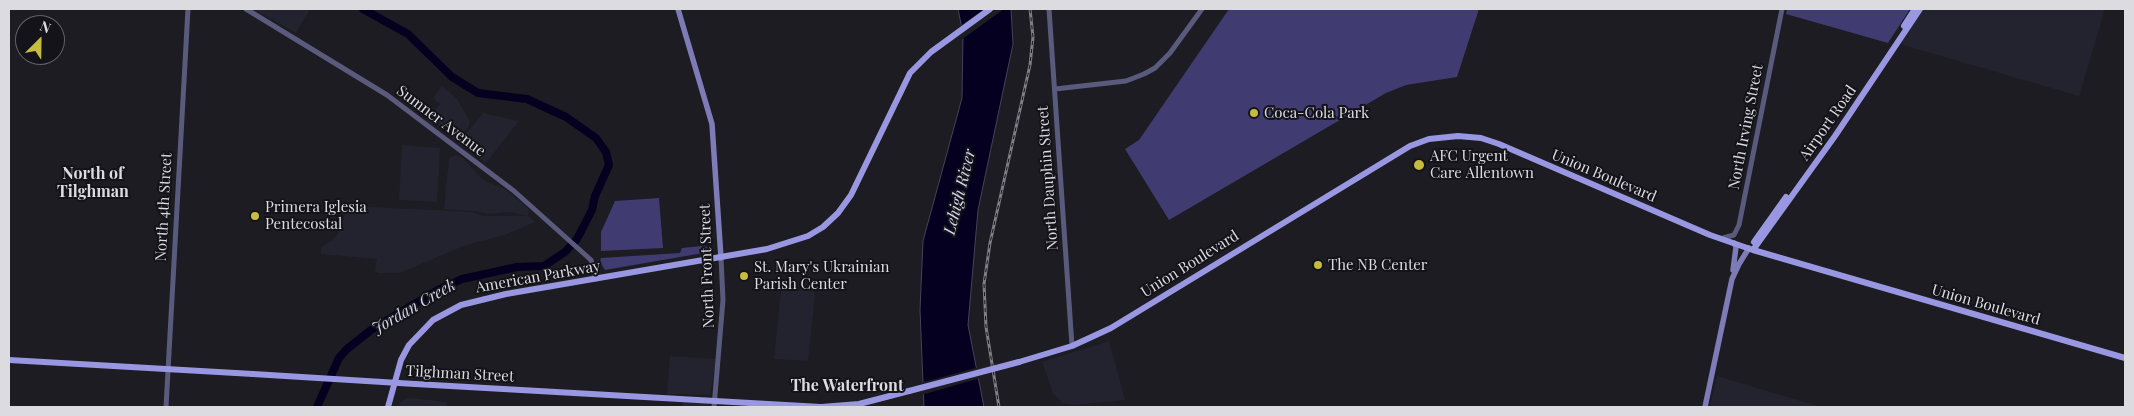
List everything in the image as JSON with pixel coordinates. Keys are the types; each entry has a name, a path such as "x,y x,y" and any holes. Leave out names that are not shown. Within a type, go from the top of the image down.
{"main road":[{"name":"North Front Street","path":"678,9 712,124 721,258"},
{"name":"American Parkway","path":"388,407 405,352 424,328 443,314 478,300 747,253 788,244 808,236 838,213 859,181 901,88 910,73 931,52 990,9"},
{"name":"Airport Road","path":"1751,249 1835,129 1915,9"},
{"name":"Airport Road","path":"1751,249 1835,136 1920,9"},
{"name":"Union Boulevard","path":"909,391 1072,346 1131,316 1396,153 1417,143 1440,137 1470,136 1492,142 1720,238 1751,249 2125,358"},
{"path":"1706,407 1732,279 1736,247 1734,243"},
{"path":"1732,279 1751,249"},
{"name":"Tilghman Street","path":"9,360 828,407 866,402 909,391"}],"street":[{"name":"North 4th Street","path":"166,407 188,9"},
{"name":"Sumner Avenue","path":"246,9 387,95 514,191 584,252 593,263 596,279"},
{"name":"North Dauphin Street","path":"1049,9 1072,346"},
{"path":"1055,89 1126,81 1144,74 1154,68 1170,53 1202,9"},
{"name":"North Irving Street","path":"1720,238 1728,239 1734,235 1740,225 1782,9"},
{"name":"North Front Street","path":"714,407 723,300 721,258"}],"shaded area":[{"path":"254,9 310,9 296,33"},
{"name":"Coca-Cola Park","path":"1229,9 1479,9 1457,77 1406,85 1386,93 1169,220 1125,149 1139,140"},
{"path":"1787,9 1910,9 1888,43 1786,14"},
{"path":"1924,9 2105,9 2079,96 1903,45 1902,41"},
{"path":"442,86 457,99 470,121 468,127 456,141 435,123 432,125 426,121 440,104 433,98"},
{"path":"483,113 519,121 486,163 458,143"},
{"path":"402,145 440,148 437,202 399,200"},
{"path":"456,155 463,158 482,179 506,190 521,202 529,209 528,216 509,212 489,214 444,209 449,158"},
{"path":"659,198 663,248 601,251 601,232 615,201"},
{"path":"348,206 473,212 483,216 528,216 535,222 505,235 466,245 400,273 378,273 375,271 377,259 321,254 321,247 333,240 340,230"},
{"path":"708,247 709,252 605,270 600,262 601,258 680,253 682,248"},
{"path":"812,289 815,294 808,361 774,359 781,290"},
{"path":"1109,341 1125,400 1074,405 1062,403 1053,393 1042,362"},
{"path":"670,356 716,359 710,395 667,394"},
{"path":"1717,376 1821,407 1710,407"},
{"path":"409,398 447,402 446,407 399,407 400,402"},
{"path":"683,402 708,403 711,407 683,407"}],"water":[{"name":"Lehigh River","path":"958,9 1011,9 1013,44 978,210 968,325 984,407 924,407 920,310 923,241 962,98 963,34"}],"pier":[{"path":"984,9 1004,9 961,40 959,27"},
{"path":"979,367 981,378 921,395 920,383"}],"waterway":[{"name":"Jordan Creek","path":"317,407 339,358 347,349 371,330 438,290 462,279 517,267 544,266 565,252 577,239 592,210 595,196 609,165 606,152 596,138 566,117 527,99 478,93 452,77 408,34 363,9"}],"railway":[{"path":"999,407 986,327 984,284 990,243 1030,65 1033,37 1030,9"}],"place":[{"name":"Coca-Cola Park","path":"1254,113"},
{"name":"AFC Urgent Care Allentown","path":"1419,165"},
{"name":"Primera Iglesia Pentecostal","path":"255,216"},
{"name":"The NB Center","path":"1318,265"},
{"name":"St. Mary's Ukrainian Parish Center","path":"744,276"}],"district":[{"name":"North of Tilghman","path":"93,183"},
{"name":"The Waterfront","path":"847,386"}]}
